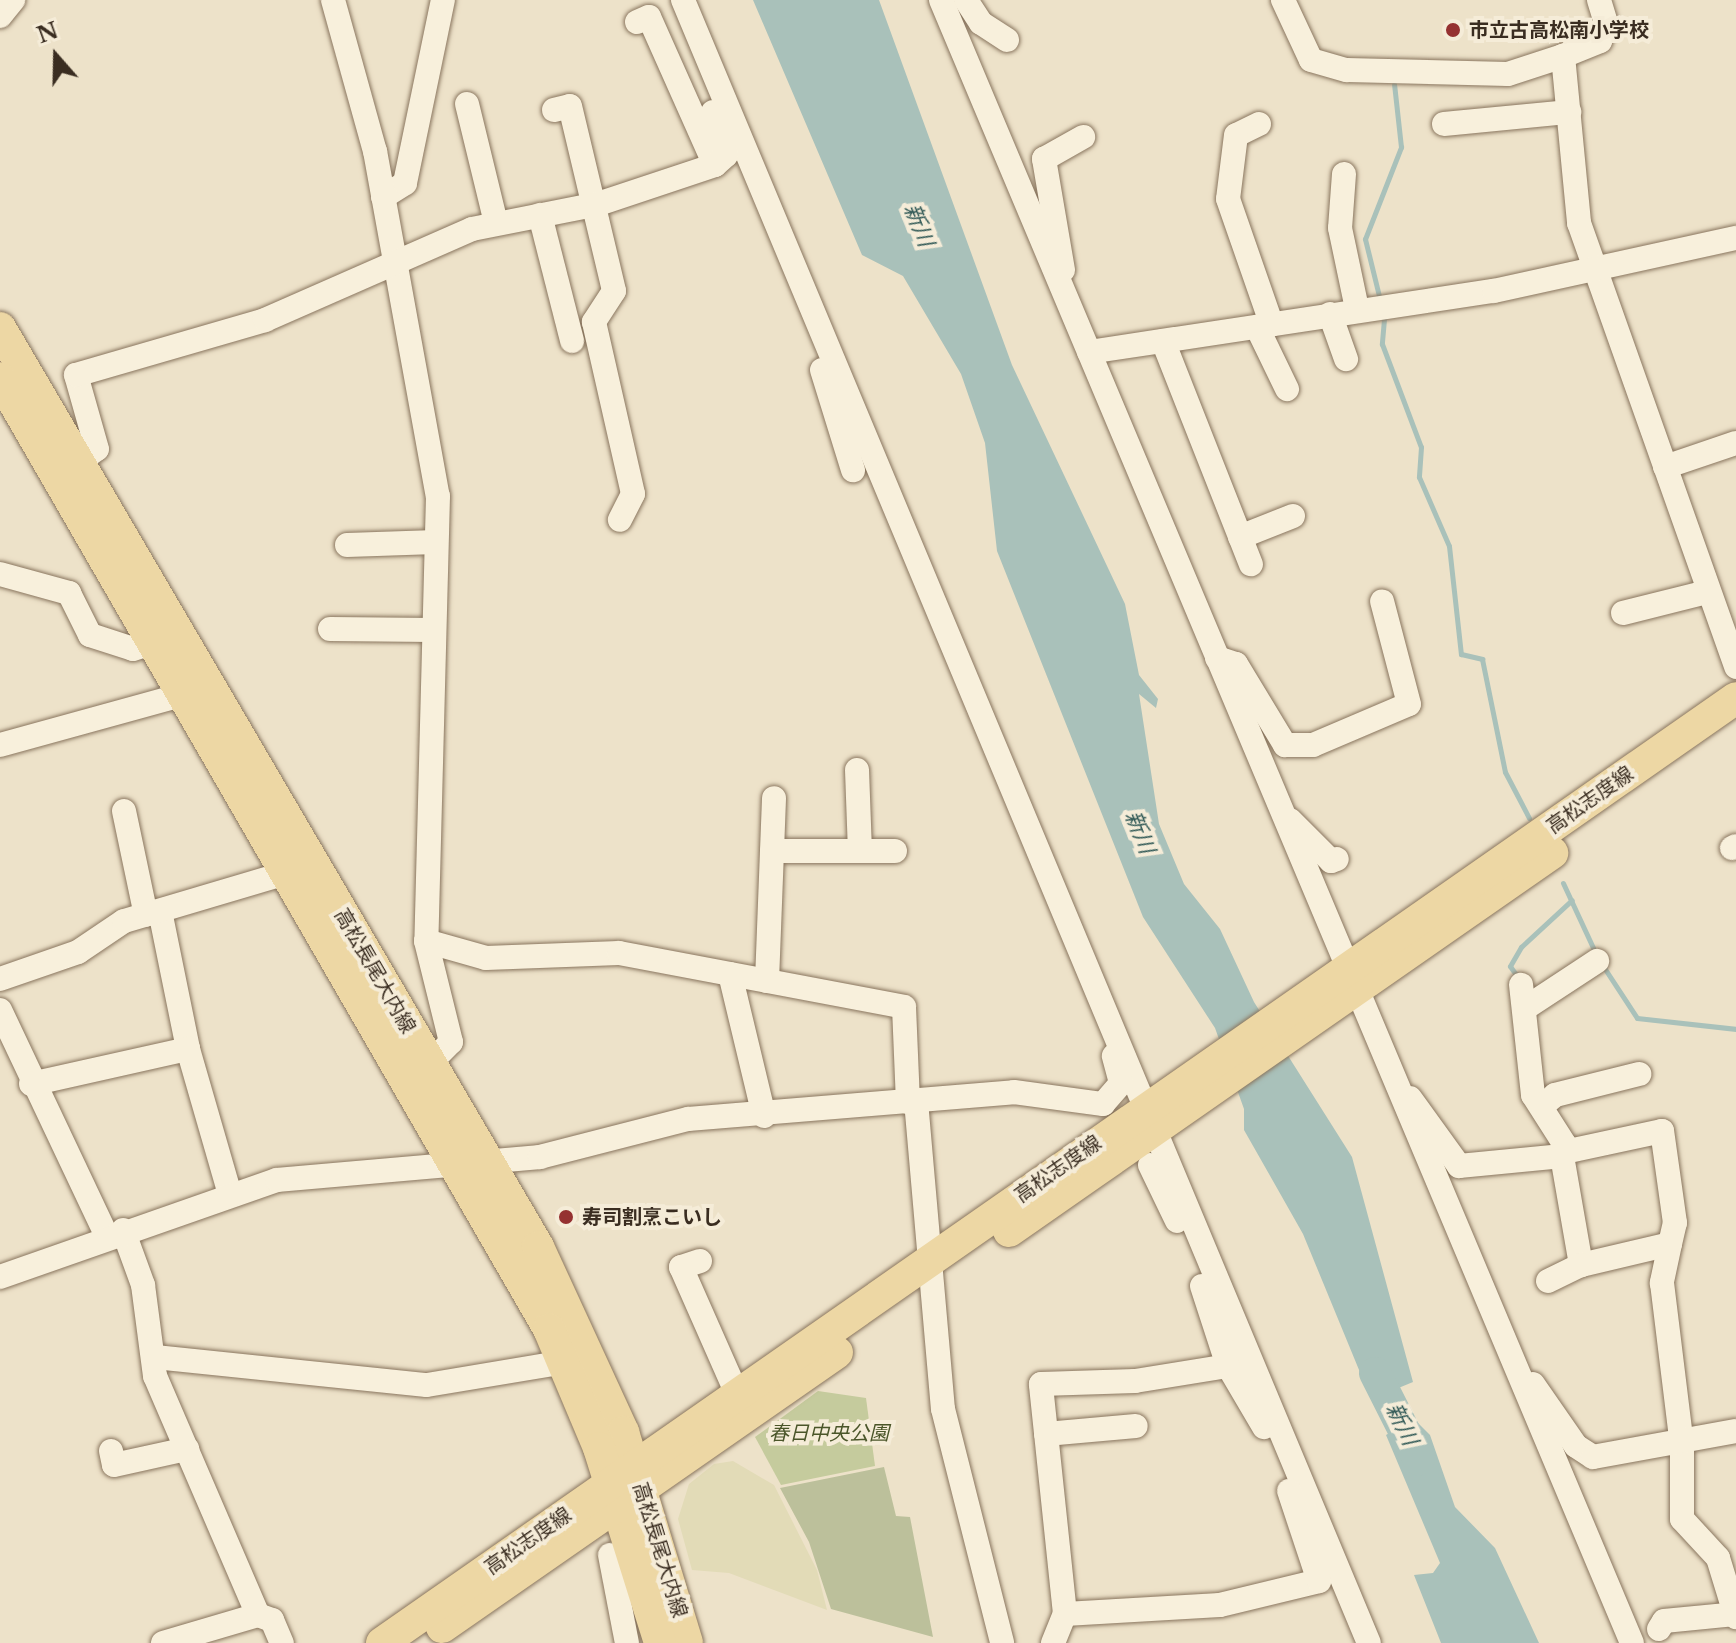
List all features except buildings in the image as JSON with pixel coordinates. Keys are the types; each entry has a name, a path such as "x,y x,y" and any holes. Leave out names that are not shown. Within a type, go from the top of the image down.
{"main road":[{"name":"高松長尾大内線","path":"0,328 429,1064 564,1362 627,1487 660,1643"},
{"name":"高松長尾大内線","path":"0,378 289,872 572,1315 627,1487 687,1643"},
{"name":"高松志度線","path":"1349,980 1736,698"},
{"name":"高松志度線","path":"419,1643 627,1487 928,1274 1144,1109 1349,980 1736,724"},
{"name":"高松志度線","path":"382,1643 627,1487 737,1394 928,1274"}],"street":[{"path":"0,16 13,0"},
{"path":"333,0 383,197 438,496 426,941 451,1042 429,1064"},
{"path":"383,197 405,183 443,0"},
{"path":"941,0 1349,980 1397,1085 1632,1643"},
{"path":"966,0 981,23 1007,40"},
{"path":"1283,0 1311,60 1347,70 1508,74 1600,41 1606,23 1599,0"},
{"path":"39,396 76,375 265,320 393,262 496,223 598,204 715,165 726,155 724,140 678,24 684,2"},
{"path":"684,2 1095,984 1199,1255 1369,1643"},
{"path":"637,22 649,17 715,165"},
{"path":"1563,56 1579,223 1736,667"},
{"path":"467,104 469,150 496,223"},
{"path":"554,110 570,106 598,204 614,291 594,322 633,494 620,520"},
{"path":"1444,124 1569,112"},
{"path":"1259,124 1236,135 1228,199 1264,326 1287,389"},
{"path":"1059,280 1065,264 1044,159 1083,137"},
{"path":"1344,174 1340,228 1357,309"},
{"path":"540,215 572,341"},
{"path":"1089,352 1264,326 1593,269 1736,238"},
{"path":"1330,314 1346,359"},
{"path":"818,322 814,348 853,470"},
{"path":"1163,341 1251,564"},
{"path":"76,375 97,449 77,463"},
{"path":"1665,467 1736,443"},
{"path":"1240,537 1293,516"},
{"path":"347,545 436,542"},
{"path":"0,574 69,593 90,635 133,649 154,642"},
{"path":"1623,613 1707,592"},
{"path":"1217,658 1236,664 1285,745 1313,745 1409,704 1382,601"},
{"path":"330,629 433,630"},
{"path":"0,745 185,694"},
{"path":"857,770 860,851"},
{"path":"767,981 774,798"},
{"path":"124,811 229,1191"},
{"path":"1284,819 1297,821 1331,861 1337,859"},
{"path":"772,851 895,851"},
{"path":"0,979 78,952 153,913 289,872"},
{"path":"426,941 486,958 619,953 904,1007 928,1274 956,1479 1002,1643"},
{"path":"1581,1265 1563,1154 1542,1106 1533,1095 1524,996 1597,961"},
{"path":"730,974 764,1116"},
{"path":"0,1010 31,1084 115,1233 155,1357 155,1376 258,1615"},
{"path":"31,1084 188,1049"},
{"path":"1542,1106 1555,1095 1639,1074"},
{"path":"1397,1085 1459,1166 1563,1154 1662,1131 1673,1198 1670,1244 1662,1283 1682,1445 1682,1519 1718,1558 1736,1616 1664,1621 1659,1629"},
{"path":"0,1277 229,1191 277,1180 475,1165 688,1119 764,1116 1014,1092 1069,1095 1095,1105 1144,1109"},
{"path":"1065,1614 1220,1605 1319,1581 1275,1446 1228,1366 1199,1255 1150,1165"},
{"path":"1548,1281 1581,1265 1670,1244"},
{"path":"700,1261 681,1267 737,1394"},
{"path":"155,1357 427,1385 564,1362"},
{"path":"1053,1643 1065,1614 1041,1384 1135,1381 1228,1366"},
{"path":"1514,1366 1576,1446 1593,1457 1682,1445 1736,1431"},
{"path":"1046,1434 1136,1426"},
{"path":"111,1451 114,1465 187,1449"},
{"path":"610,1555 627,1643"},
{"path":"163,1643 258,1615 272,1620 282,1643"}],"shaded area":[{"path":"733,1461 774,1485 817,1570 827,1610 729,1573 692,1570 678,1519 689,1484 714,1464"}],"green space":[{"name":"春日中央公園","path":"818,1391 866,1398 875,1466 781,1485 755,1437"},
{"path":"884,1467 896,1516 910,1517 933,1637 831,1609 809,1542 780,1488"}],"water":[{"path":"753,0 879,0 1012,365 1125,604 1139,675 1158,699 1156,708 1139,694 1159,824 1184,884 1220,929 1254,1002 1352,1157 1413,1382 1396,1389 1401,1407 1388,1412 1381,1396 1371,1399 1303,1234 1244,1130 1244,1109 1215,1028 1143,917 997,551 985,443 961,374 903,276 862,255"},
{"path":"1414,1419 1430,1435 1455,1507 1495,1548 1539,1643 1441,1643 1414,1575 1433,1573 1440,1563 1386,1435"}],"waterway":[{"path":"1380,300 1365,239 1401,147 1394,84"},
{"path":"1384,319 1382,344 1421,447 1419,477 1449,546 1461,654 1482,659 1505,772 1529,818"},
{"path":"1563,883 1596,954"},
{"path":"1520,980 1510,966 1521,947 1572,900"},
{"path":"1603,966 1637,1018 1736,1029"},
{"name":"新川","path":"1375,1373 1419,1460"}],"place":[{"name":"市立古高松南小学校","path":"1453,30"},
{"name":"寿司割烹こいし","path":"566,1217"}]}
